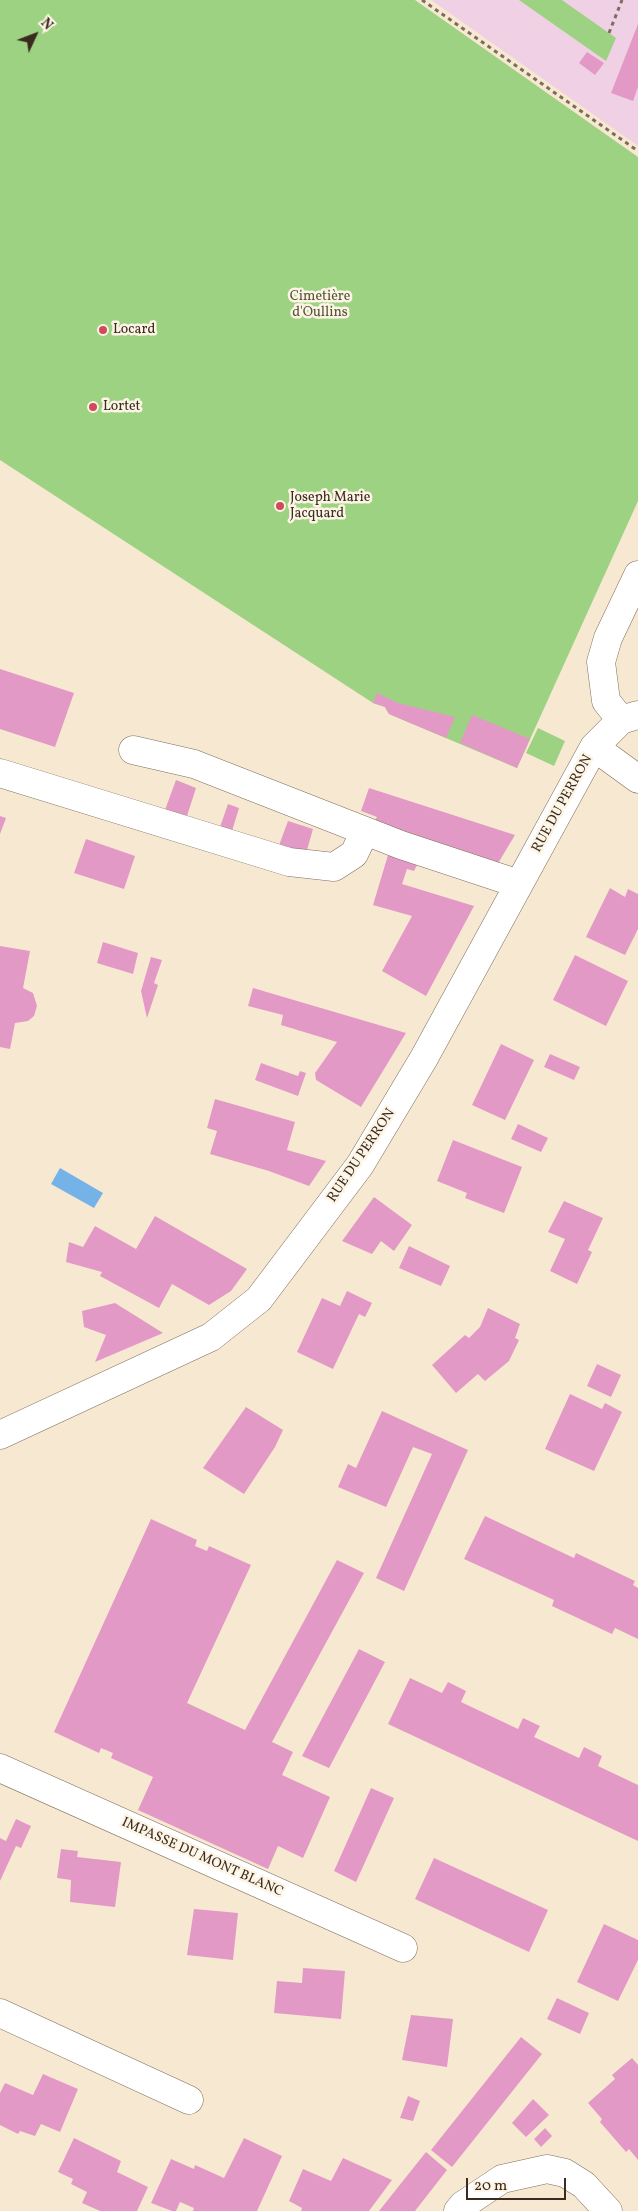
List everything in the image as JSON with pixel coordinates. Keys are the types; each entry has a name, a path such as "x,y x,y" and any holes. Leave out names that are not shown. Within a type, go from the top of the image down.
{"street":[{"path":"630,717 606,701 602,662 608,638 638,575"},
{"name":"RUE DU PERRON","path":"0,1435 211,1337 259,1299 360,1165 424,1058 594,746 630,717"},
{"path":"594,746 638,779"},
{"path":"133,750 194,764 365,831 519,884"},
{"path":"0,773 289,862 334,867 354,854 365,831"},
{"name":"IMPASSE DU MONT BLANC","path":"0,1768 403,1948"},
{"path":"0,2013 189,2100"},
{"path":"458,2211 463,2205 502,2179 547,2169 565,2173 584,2185 608,2211"}],"path":[{"path":"422,0 638,152"},
{"path":"609,33 622,0"}],"shaded area":[{"path":"431,0 638,0 638,146"}],"green space":[{"name":"Cimetière d'Oullins","path":"0,0 415,0 638,157 638,501 517,768 389,714 385,707 373,703 0,460"},
{"path":"519,0 562,0 616,38 606,61"},
{"path":"538,728 565,741 554,766 526,753"}],"water":[{"path":"60,1168 103,1193 94,1208 51,1184"}],"building":[{"path":"638,24 638,87 633,101 611,93"},
{"path":"587,52 604,63 595,75 579,63"},
{"path":"0,669 74,693 55,747 0,729"},
{"path":"377,693 398,703 455,717 446,738 389,714 385,707 373,703"},
{"path":"472,715 530,739 517,768 460,743"},
{"path":"176,780 196,788 187,816 165,810"},
{"path":"369,788 515,835 497,865 374,822 377,817 361,811"},
{"path":"228,804 239,808 232,831 220,827"},
{"path":"0,816 6,818 0,834"},
{"path":"288,821 313,829 305,857 278,848"},
{"path":"86,839 135,856 124,889 74,873"},
{"path":"388,855 417,865 414,871 407,869 402,884 474,906 426,996 382,971 412,916 373,905"},
{"path":"610,888 625,897 628,889 638,894 638,929 625,955 586,937"},
{"path":"103,942 138,953 133,974 97,963"},
{"path":"0,946 30,951 23,988 33,993 37,1006 34,1016 28,1021 15,1023 10,1049 0,1047"},
{"path":"575,955 628,981 606,1026 553,1000"},
{"path":"151,957 162,960 154,983 158,985 147,1018 141,991"},
{"path":"253,988 406,1033 361,1107 316,1080 315,1073 337,1042 281,1025 283,1015 248,1006"},
{"path":"501,1044 534,1060 505,1120 472,1105"},
{"path":"550,1054 580,1067 574,1080 544,1067"},
{"path":"261,1063 298,1076 300,1071 306,1073 298,1096 255,1080"},
{"path":"215,1099 295,1122 287,1150 326,1161 309,1186 269,1171 210,1154 217,1131 207,1128"},
{"path":"518,1124 548,1138 541,1152 511,1139"},
{"path":"453,1140 522,1167 504,1213 465,1198 467,1193 437,1181"},
{"path":"374,1197 412,1225 394,1251 381,1241 372,1254 342,1241"},
{"path":"564,1201 603,1218 588,1250 592,1252 577,1284 550,1271 565,1239 548,1232"},
{"path":"155,1216 247,1269 231,1291 209,1305 172,1284 159,1308 100,1276 102,1272 66,1262 69,1242 83,1247 95,1226 136,1249"},
{"path":"409,1246 450,1266 441,1286 399,1268"},
{"path":"347,1291 372,1303 365,1317 359,1314 333,1369 297,1352 322,1298 340,1306"},
{"path":"115,1303 163,1333 95,1362 106,1335 84,1327 82,1311"},
{"path":"488,1308 520,1324 515,1338 519,1340 509,1361 485,1381 478,1374 456,1393 432,1365 465,1335 469,1338 480,1327"},
{"path":"597,1364 621,1375 611,1397 587,1386"},
{"path":"570,1394 602,1409 605,1403 622,1412 594,1471 545,1449"},
{"path":"246,1407 283,1430 275,1447 244,1494 203,1468"},
{"path":"382,1411 468,1450 404,1591 376,1578 432,1454 413,1447 386,1507 338,1487 348,1464 356,1468"},
{"path":"485,1516 574,1558 576,1553 635,1581 633,1585 638,1588 638,1639 615,1628 612,1634 552,1606 554,1600 464,1559"},
{"path":"151,1519 197,1540 195,1546 207,1551 209,1546 251,1565 187,1703 245,1730 337,1560 364,1573 272,1742 293,1752 282,1775 330,1797 303,1858 278,1846 268,1869 138,1810 153,1777 111,1758 113,1753 101,1748 99,1753 54,1732"},
{"path":"359,1649 385,1662 329,1768 302,1756"},
{"path":"410,1678 442,1693 448,1682 466,1691 461,1702 518,1729 523,1718 540,1726 534,1737 579,1758 584,1747 602,1756 598,1766 638,1785 638,1841 388,1724"},
{"path":"371,1788 394,1798 356,1882 334,1871"},
{"path":"16,1819 31,1826 21,1848 16,1846 0,1881 0,1838 6,1841"},
{"path":"61,1849 78,1851 77,1857 121,1862 115,1907 70,1902 71,1880 57,1878"},
{"path":"434,1858 548,1910 529,1952 415,1899"},
{"path":"194,1909 238,1913 233,1960 187,1955"},
{"path":"604,1924 638,1940 638,1960 618,2001 577,1982"},
{"path":"303,1968 345,1971 341,2019 274,2013 277,1981 302,1983"},
{"path":"557,1998 589,2013 580,2034 547,2019"},
{"path":"411,2015 453,2019 447,2067 402,2060"},
{"path":"521,2037 542,2054 452,2167 431,2150"},
{"path":"632,2058 638,2065 638,2160 629,2149 626,2152 600,2122 602,2119 588,2103 615,2079 612,2075"},
{"path":"43,2074 78,2089 60,2132 41,2124 35,2136 20,2131 18,2134 0,2125 0,2093 5,2083 33,2095"},
{"path":"408,2096 420,2101 413,2121 400,2118"},
{"path":"533,2099 549,2115 526,2137 512,2123"},
{"path":"545,2128 552,2136 541,2147 534,2139"},
{"path":"74,2138 121,2161 117,2172 148,2187 137,2211 100,2211 82,2203 87,2192 71,2184 73,2179 58,2172"},
{"path":"244,2138 282,2156 257,2211 193,2211 194,2208 180,2202 176,2211 172,2211 151,2203 171,2159 194,2169 195,2165 224,2178"},
{"path":"426,2152 447,2170 415,2211 379,2211"},
{"path":"343,2158 392,2180 369,2211 301,2211 302,2208 289,2201 303,2169 331,2181"}],"place":[{"name":"Locard","path":"103,330"},
{"name":"Lortet","path":"93,407"},
{"name":"Joseph Marie Jacquard","path":"280,506"}]}
